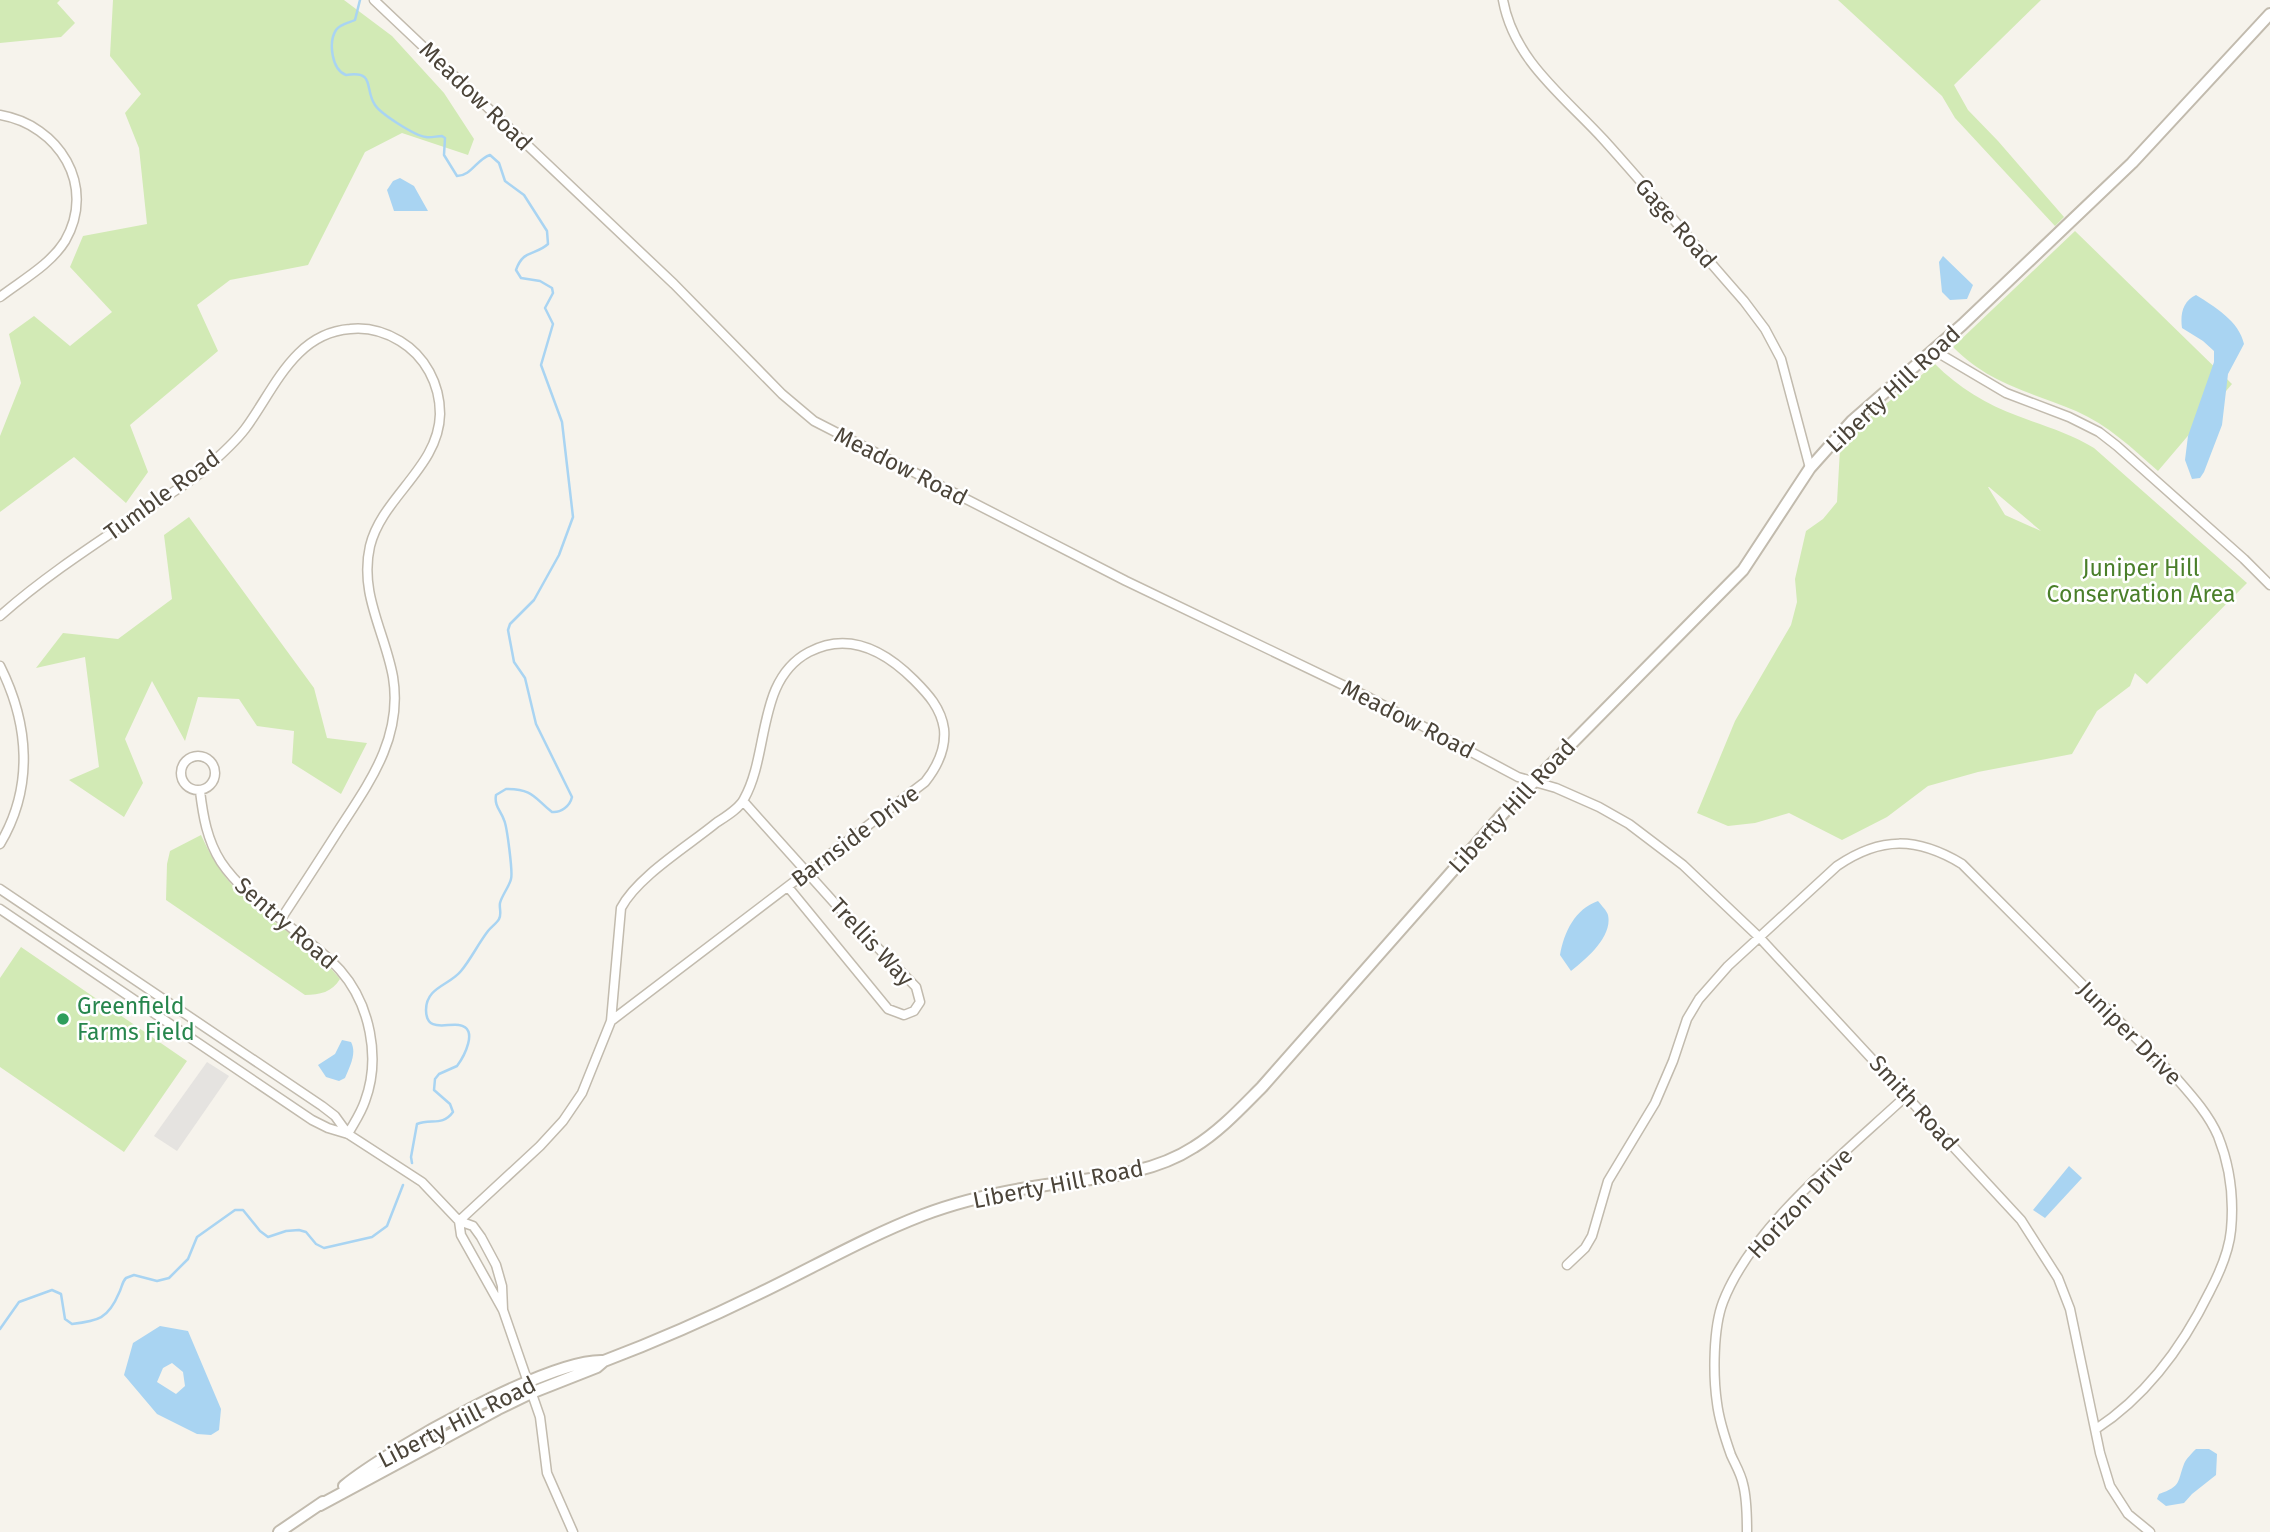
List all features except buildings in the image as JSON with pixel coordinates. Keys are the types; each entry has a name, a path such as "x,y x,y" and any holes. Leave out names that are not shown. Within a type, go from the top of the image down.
{"street":[{"name":"Meadow Road","path":"374,0 674,284 782,394 814,421 1126,581 1370,698 1518,777 1534,782"},
{"name":"Gage Road","path":"1503,0 1518,46 1535,68 1604,140 1744,301 1765,329 1781,359 1810,468"},
{"name":"Liberty Hill Road","path":"279,1532 384,1457 483,1404 530,1387 572,1366 594,1360 604,1361 659,1340 924,1214 1000,1193 1100,1178 1155,1166 1195,1146 1228,1120 1262,1087 1443,880 1534,782 1742,569 1810,468 1861,413 1935,351 2132,163 2270,14"},
{"path":"0,115 38,128 58,147 72,172 76,200 71,227 57,251 48,262 0,297"},
{"name":"Tumble Road","path":"0,616 51,574 209,465 244,430 293,357 314,340 338,330 366,329 393,337 416,353 429,370 437,390 440,418 438,431 426,457 380,521 370,547 368,562 371,602 393,681 393,725 376,772 281,919"},
{"path":"1935,351 2006,393 2069,417 2099,432 2244,559 2270,586"},
{"name":"Barnside Drive","path":"611,1021 917,790 932,774 942,753 944,732 939,710 926,692 893,661 864,645 831,644 800,657 784,673 774,693 758,758 743,801"},
{"path":"0,666 18,708 25,752 20,796 14,818 0,844"},
{"name":"Sentry Road","path":"193,757 204,757 215,769 214,781 200,791 189,788 182,779 181,768 193,757"},
{"name":"Smith Road","path":"1534,782 1556,788 1629,824 1683,865 1760,938 2021,1220 2058,1278 2073,1320 2106,1475 2115,1496 2128,1514 2150,1532"},
{"name":"Sentry Road","path":"200,791 204,822 222,862 246,891 341,971 353,988 366,1017 372,1049 370,1083 366,1100 348,1134"},
{"path":"459,1221 563,1121 591,1073 611,1021 618,919 626,897 743,801"},
{"name":"Trellis Way","path":"743,801 839,908 916,987 919,1002 914,1011 904,1015 888,1009 788,887"},
{"name":"Juniper Drive","path":"1567,1265 1585,1248 1592,1236 1608,1181 1660,1093 1687,1019 1713,982 1836,866 1855,853 1899,843 1922,845 1962,864 2178,1080 2200,1105 2217,1134 2228,1166 2233,1199 2231,1233 2223,1266 2193,1326 2175,1354 2130,1403 2096,1429"},
{"path":"0,889 323,1106 335,1116 348,1134"},
{"path":"0,909 313,1119 328,1128 348,1134 422,1182 459,1221 473,1226 488,1249 502,1286 503,1310"},
{"name":"Horizon Drive","path":"1747,1532 1743,1484 1717,1406 1714,1376 1723,1304 1749,1256 1771,1228 1815,1182 1906,1096"},
{"path":"459,1221 461,1235 503,1310 540,1417 547,1473 573,1532"}],"green space":[{"path":"0,0 60,0 57,3 75,23 61,37 0,43"},
{"path":"113,0 344,0 392,36 444,93 474,139 468,155 402,133 365,152 308,265 230,280 197,305 218,351 130,425 148,472 126,503 74,457 0,512 0,436 21,383 9,334 34,316 70,346 112,312 70,267 83,236 147,224 139,148 125,113 141,94 110,56"},
{"path":"1838,0 2041,0 1954,85 1968,110 2064,217 2055,226 1955,118 1942,96"},
{"path":"2075,231 2232,384 2158,471 2099,423 1996,378 1967,360 1953,347"},
{"name":"Juniper Hill Conservation Area","path":"1935,364 1963,388 1984,401 2094,448 2247,583 2147,684 2135,673 2130,686 2097,711 2072,754 1978,772 1928,786 1887,817 1842,840 1789,813 1755,823 1728,826 1697,813 1735,721 1791,625 1797,602 1795,579 1806,531 1823,519 1837,502 1840,449 1860,425","holes":["1989,487 2041,531 2005,515"]},
{"path":"189,517 314,688 327,738 367,743 341,794 292,763 294,731 257,726 239,699 198,697 185,741 152,681 125,739 143,783 124,817 69,780 99,767 85,657 36,668 63,633 118,639 172,599 164,535"},
{"path":"201,835 231,884 330,967 340,979 333,987 321,993 305,995 166,900 170,851"},
{"name":"Greenfield Farms Field","path":"21,947 187,1061 124,1152 0,1067 0,978"}],"shaded area":[{"path":"207,1062 229,1076 177,1151 154,1136"}],"water":[{"path":"400,178 414,186 428,211 394,211 387,190 393,181"},
{"path":"1943,256 1973,285 1967,299 1950,300 1942,292 1939,262"},
{"path":"2196,295 2232,322 2244,344 2228,374 2222,425 2204,472 2200,478 2192,479 2185,460 2188,436 2214,362 2214,351 2182,328 2183,309"},
{"path":"1598,901 1608,915 1606,931 1597,947 1571,971 1560,955 1564,938 1577,916"},
{"path":"342,1040 351,1042 353,1055 345,1078 339,1081 326,1077 318,1065 335,1054"},
{"path":"2069,1166 2082,1178 2045,1218 2033,1210"},
{"path":"160,1326 188,1331 221,1409 219,1430 211,1435 197,1434 157,1414 124,1375 133,1343","holes":["172,1363 183,1372 185,1386 176,1394 157,1382 163,1368"]},
{"path":"2196,1449 2209,1449 2217,1454 2216,1475 2184,1503 2166,1506 2157,1499 2159,1494 2175,1486 2185,1462"}],"waterway":[{"path":"360,0 355,20 340,26 334,35 332,49 337,68 346,75 362,75 368,82 375,105 399,124 421,136 445,138 444,155 457,176 466,173 490,155 499,163 505,181 524,195 547,231 548,244 522,259 516,270 521,278 540,281 552,288 553,293 545,308 553,324 541,365 562,422 573,517 559,555 534,600 510,624 508,630 514,662 525,678 536,724 572,797 565,808 552,812 533,795 522,791 506,789 496,795 507,831 511,879 500,903 498,920 461,971 434,991 427,1002 429,1022 465,1027 469,1037 466,1050 457,1066 439,1074 435,1079 434,1090 450,1104 453,1112 440,1121 417,1124 412,1163"},
{"path":"0,1329 19,1302 52,1290 61,1294 65,1319 72,1324 101,1317 115,1302 126,1278 134,1275 157,1281 169,1278 188,1259 197,1237 235,1210 243,1210 268,1237 299,1230 306,1232 316,1244 324,1248 372,1237 387,1226 403,1185"}],"place":[{"name":"Greenfield Farms Field","path":"63,1019"}]}
